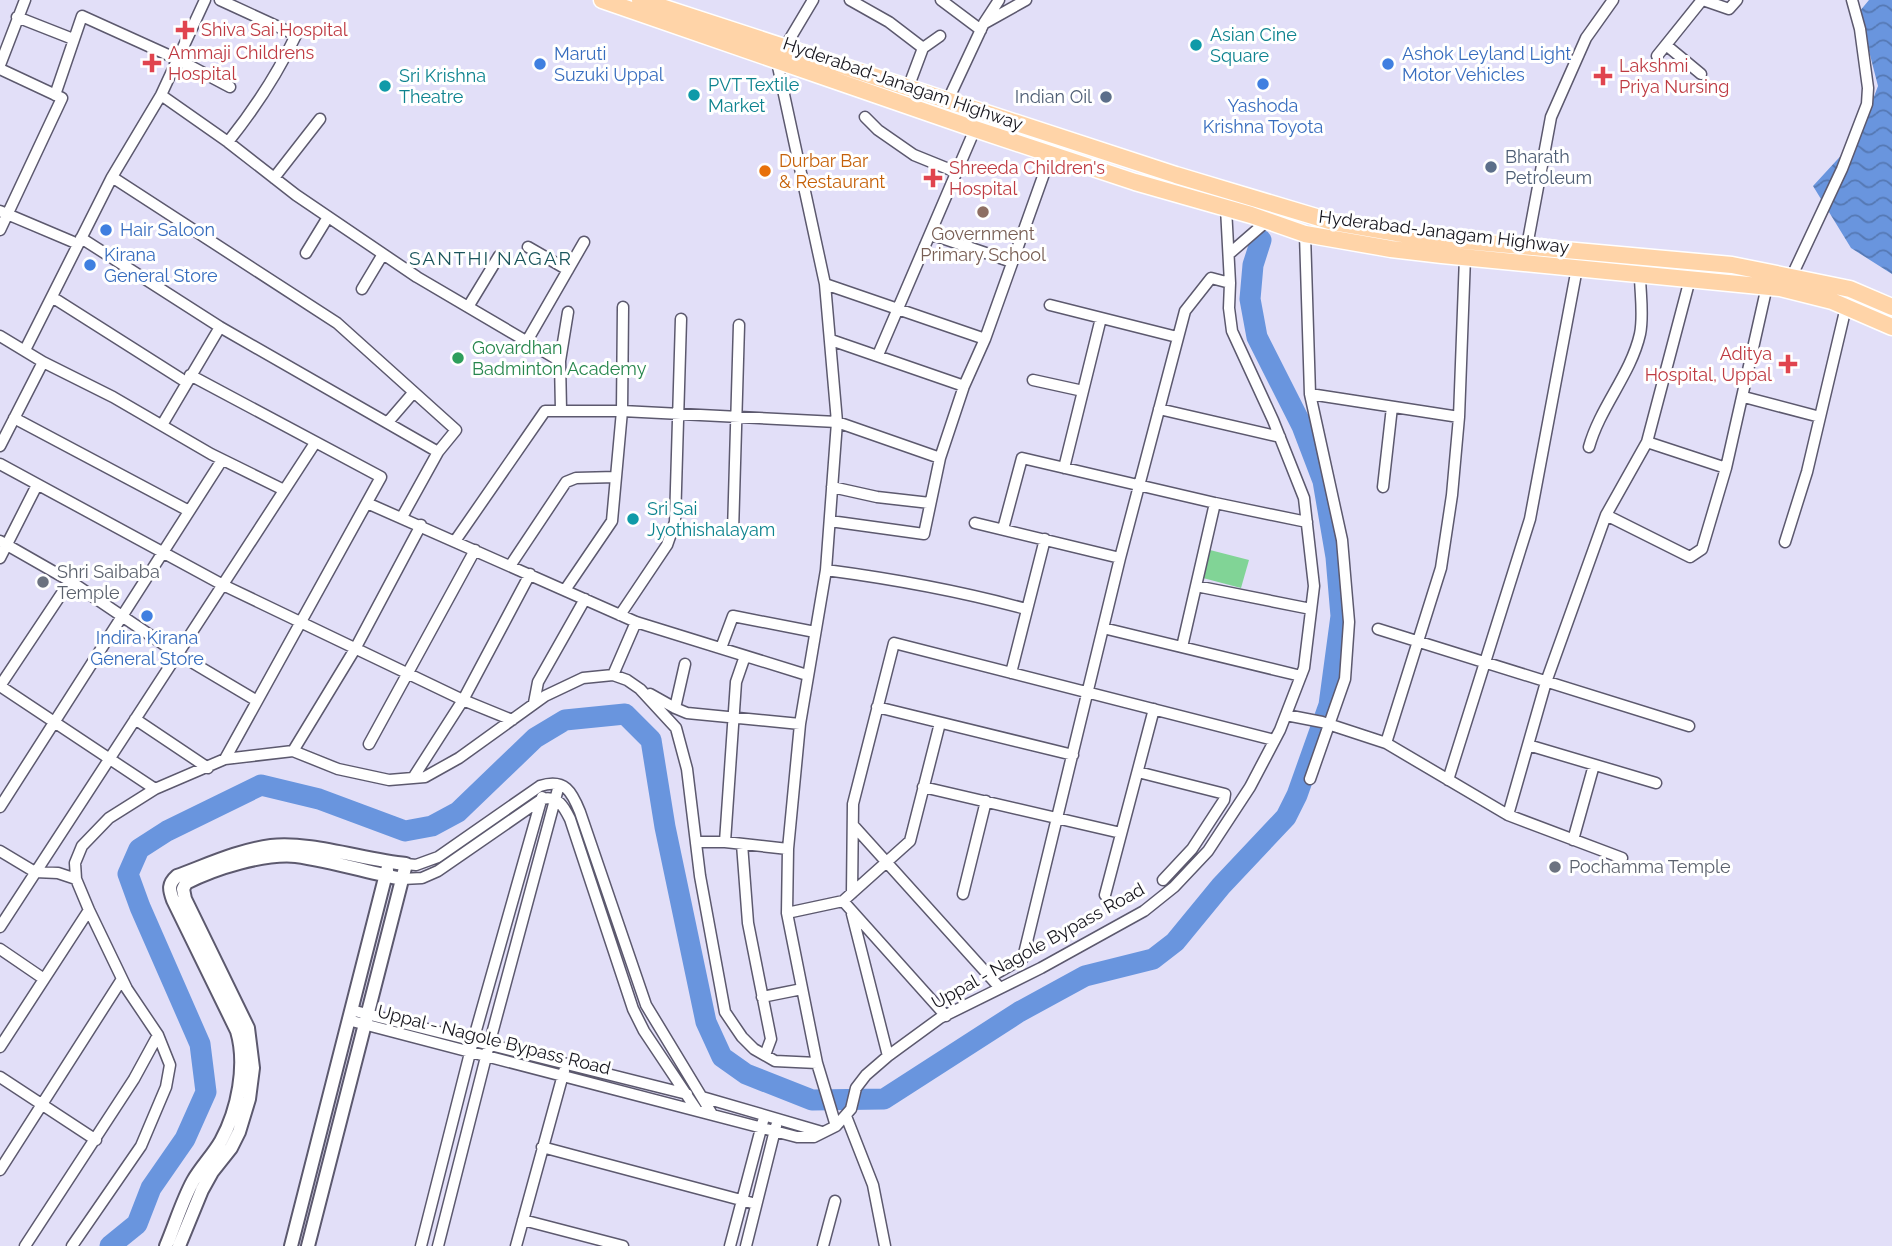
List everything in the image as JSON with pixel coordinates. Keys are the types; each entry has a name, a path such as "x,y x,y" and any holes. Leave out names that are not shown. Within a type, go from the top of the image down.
{"highway":[{"name":"Hyderabad-Janagam Highway","path":"602,0 781,55 948,100 1176,175 1333,222 1420,237 1732,265 1789,283 1892,327"},
{"name":"Hyderabad-Janagam Highway","path":"640,0 975,129 1305,234 1391,249 1465,257 1767,286 1789,283 1850,289 1892,307"}],"street":[{"path":"0,230 4,213 62,98 0,67 25,0"},
{"path":"25,350 112,177 161,96 205,0"},
{"path":"220,0 296,35 260,102 228,142"},
{"path":"813,0 781,55 825,284 837,422 826,570 800,724 788,849 787,913 817,1063 836,1126"},
{"path":"850,0 889,23 923,48"},
{"path":"941,0 983,27"},
{"path":"948,100 999,0"},
{"path":"983,27 1027,0"},
{"path":"1527,246 1551,117 1586,38 1613,0"},
{"path":"1657,56 1702,0 1729,9 1737,0"},
{"path":"1789,283 1842,169 1867,104 1862,39 1852,0"},
{"path":"55,95 82,16 230,87"},
{"path":"17,17 73,39"},
{"path":"908,88 923,48 940,36"},
{"path":"1666,45 1700,74"},
{"path":"161,96 383,254 561,361"},
{"path":"865,117 878,130 914,155 957,172"},
{"path":"274,178 320,119"},
{"path":"878,355 929,234 964,162 975,129"},
{"path":"830,521 923,534 940,458 964,386 985,339 1033,194 1051,154"},
{"path":"112,177 337,323 456,430 438,452 402,517"},
{"name":"Uppal - Nagole Bypass Road","path":"472,1046 486,1056 797,1137 814,1137 836,1126 849,1113 856,1088 888,1056 946,1016 1041,968 1144,911 1174,887 1209,851 1250,787 1286,715 1304,668 1314,586 1304,498 1280,437 1232,331 1226,208"},
{"path":"4,213 79,241 220,327 438,452"},
{"path":"306,253 328,217"},
{"path":"1229,254 1267,221"},
{"path":"929,234 1012,262"},
{"path":"1305,234 1310,394 1342,540 1349,622 1345,679 1310,779"},
{"path":"527,341 584,242"},
{"path":"528,247 568,270"},
{"path":"362,289 383,254"},
{"path":"468,307 499,256"},
{"path":"1385,743 1441,568 1452,495 1459,417 1465,257"},
{"path":"1448,780 1530,519 1577,268"},
{"path":"1588,447 1595,424 1614,393 1640,333 1640,274"},
{"path":"990,977 1023,958 1120,558 1185,311 1210,278 1230,283"},
{"path":"1508,815 1546,682 1606,515 1647,442 1690,279"},
{"path":"825,284 985,339"},
{"path":"1606,515 1690,557 1702,549 1744,397 1767,286"},
{"path":"52,297 188,378 381,477 225,759"},
{"path":"1050,305 1177,337"},
{"path":"565,590 612,522 622,411 623,307"},
{"path":"1785,542 1807,472 1846,307"},
{"path":"561,410 561,361 568,312"},
{"path":"1064,468 1101,318"},
{"path":"620,615 667,545 675,522 681,319"},
{"path":"733,532 739,325"},
{"path":"162,425 220,327"},
{"path":"0,336 222,460 284,490"},
{"path":"831,340 964,386"},
{"path":"0,446 43,362"},
{"path":"1033,380 1083,391"},
{"path":"388,422 413,393"},
{"path":"1310,394 1459,417"},
{"path":"1744,397 1820,417"},
{"path":"1383,487 1392,407"},
{"path":"1159,409 1280,437"},
{"path":"455,541 545,411 622,411 837,422 940,458"},
{"path":"14,418 189,511"},
{"path":"1647,442 1726,468"},
{"path":"0,927 315,443"},
{"path":"1003,529 1022,458 1307,522"},
{"path":"0,807 222,460"},
{"path":"0,464 223,585 463,700 512,719"},
{"path":"510,566 566,482 576,478 616,477"},
{"path":"0,558 4,543 37,485"},
{"path":"832,487 930,503"},
{"path":"367,503 636,622 807,675"},
{"path":"1182,647 1215,503"},
{"path":"975,523 1120,558"},
{"path":"293,751 355,649 421,525"},
{"path":"1011,673 1045,539"},
{"path":"4,543 70,581 178,654 257,701"},
{"path":"369,744 475,550"},
{"path":"826,570 961,592 1026,609"},
{"path":"413,778 463,700 530,575"},
{"path":"70,581 0,686 155,789"},
{"path":"1196,586 1311,609"},
{"path":"534,703 537,682 584,599"},
{"path":"721,648 733,615 815,632"},
{"path":"613,675 636,622"},
{"path":"1103,628 1301,676"},
{"path":"1377,629 1689,726"},
{"path":"852,894 853,804 894,643 1274,740"},
{"path":"725,842 736,682 745,656"},
{"path":"675,708 685,664"},
{"path":"72,1246 141,1146 156,1115 170,1065 158,1035 122,979 76,878 75,863 82,846 109,818 155,789 225,759 293,751 338,769 389,780 425,778 458,758 545,696 583,678 613,675 687,713 800,724"},
{"path":"640,689 676,728 679,738 687,769 700,876 725,1012 742,1037 775,1061 817,1063"},
{"path":"877,707 1073,755"},
{"path":"663,713 675,708"},
{"path":"1105,895 1154,709"},
{"path":"1286,715 1329,724 1385,743 1508,815 1622,858"},
{"path":"135,719 208,768"},
{"path":"787,913 843,901 910,841 940,723"},
{"path":"1528,745 1656,783"},
{"path":"1573,840 1594,765"},
{"path":"1138,772 1225,794 1224,800 1192,849 1163,880"},
{"path":"166,1246 191,1184 220,1143 227,1128 237,1096 240,1042 173,900 169,890 170,882 177,876 249,850 272,845 295,845 390,863 416,865 438,857 544,785 551,782 559,785 572,794 580,812 646,1005 712,1114"},
{"path":"422,1246 472,1046 544,785"},
{"path":"438,1246 559,785"},
{"path":"923,787 1121,833"},
{"path":"179,1246 202,1190 239,1132 253,1068 248,1027 183,890 186,883 250,860 296,856 384,876 422,878 439,871 542,799 555,799 563,806 570,820 633,1009 644,1031 696,1109"},
{"path":"963,894 986,801"},
{"path":"853,825 1000,988"},
{"path":"696,842 725,842 788,849"},
{"path":"741,844 748,923 771,1039 765,1055"},
{"path":"0,851 35,872 58,873 76,878"},
{"name":"Uppal - Nagole Bypass Road","path":"291,1246 384,876 390,863"},
{"name":"Uppal - Nagole Bypass Road","path":"308,1246 406,864"},
{"path":"843,901 946,1016"},
{"path":"850,909 888,1056"},
{"path":"0,1047 89,910"},
{"path":"0,949 44,979"},
{"path":"0,1170 122,979"},
{"path":"762,997 802,989"},
{"name":"Uppal - Nagole Bypass Road","path":"349,1015 472,1046 489,1045 702,1097 822,1132"},
{"path":"25,1246 96,1140 158,1035"},
{"path":"516,1246 561,1075 568,1065"},
{"path":"0,1077 96,1140"},
{"path":"849,1113 873,1185 885,1246"},
{"path":"730,1246 765,1115"},
{"path":"746,1246 778,1119"},
{"path":"542,1147 756,1204"},
{"path":"824,1246 835,1202"},
{"path":"523,1220 623,1246"}],"green space":[{"path":"1210,550 1249,560 1241,588 1203,578"}],"water":[{"path":"1869,0 1892,0 1892,274 1851,248 1813,186 1859,136 1878,86 1859,12"}],"waterway":[{"path":"110,1246 137,1224 151,1188 185,1139 206,1092 200,1044 128,874 139,849 167,831 261,785 319,799 405,831 432,826 458,812 535,738 565,720 625,714 651,740 665,827 706,1022 722,1057 746,1074 812,1100 884,1099 1019,1012 1085,976 1153,959 1175,942 1221,886 1286,817 1297,795 1329,705 1341,616 1336,557 1323,481 1302,426 1257,337 1250,299 1253,265 1261,240"}],"place":[{"name":"Shiva Sai Hospital","path":"185,30"},
{"name":"Asian Cine Square","path":"1196,45"},
{"name":"Ammaji Childrens Hospital","path":"152,63"},
{"name":"Maruti Suzuki Uppal","path":"540,64"},
{"name":"Ashok Leyland Light Motor Vehicles","path":"1388,64"},
{"name":"Lakshmi Priya Nursing","path":"1603,76"},
{"name":"Yashoda Krishna Toyota","path":"1263,84"},
{"name":"Sri Krishna Theatre","path":"385,86"},
{"name":"PVT Textile Market","path":"694,95"},
{"name":"Indian Oil","path":"1106,97"},
{"name":"Bharath Petroleum","path":"1491,167"},
{"name":"Durbar Bar & Restaurant","path":"765,171"},
{"name":"Shreeda Children's Hospital","path":"933,178"},
{"name":"Government Primary School","path":"983,212"},
{"name":"Hair Saloon","path":"106,230"},
{"name":"Kirana General Store","path":"90,265"},
{"name":"Govardhan Badminton Academy","path":"458,358"},
{"name":"Aditya Hospital, Uppal","path":"1788,364"},
{"name":"Sri Sai Jyothishalayam","path":"633,519"},
{"name":"Shri Saibaba Temple","path":"43,582"},
{"name":"Indira Kirana General Store","path":"147,616"},
{"name":"Pochamma Temple","path":"1555,867"}],"district":[{"name":"SANTHI NAGAR","path":"491,258"}]}
